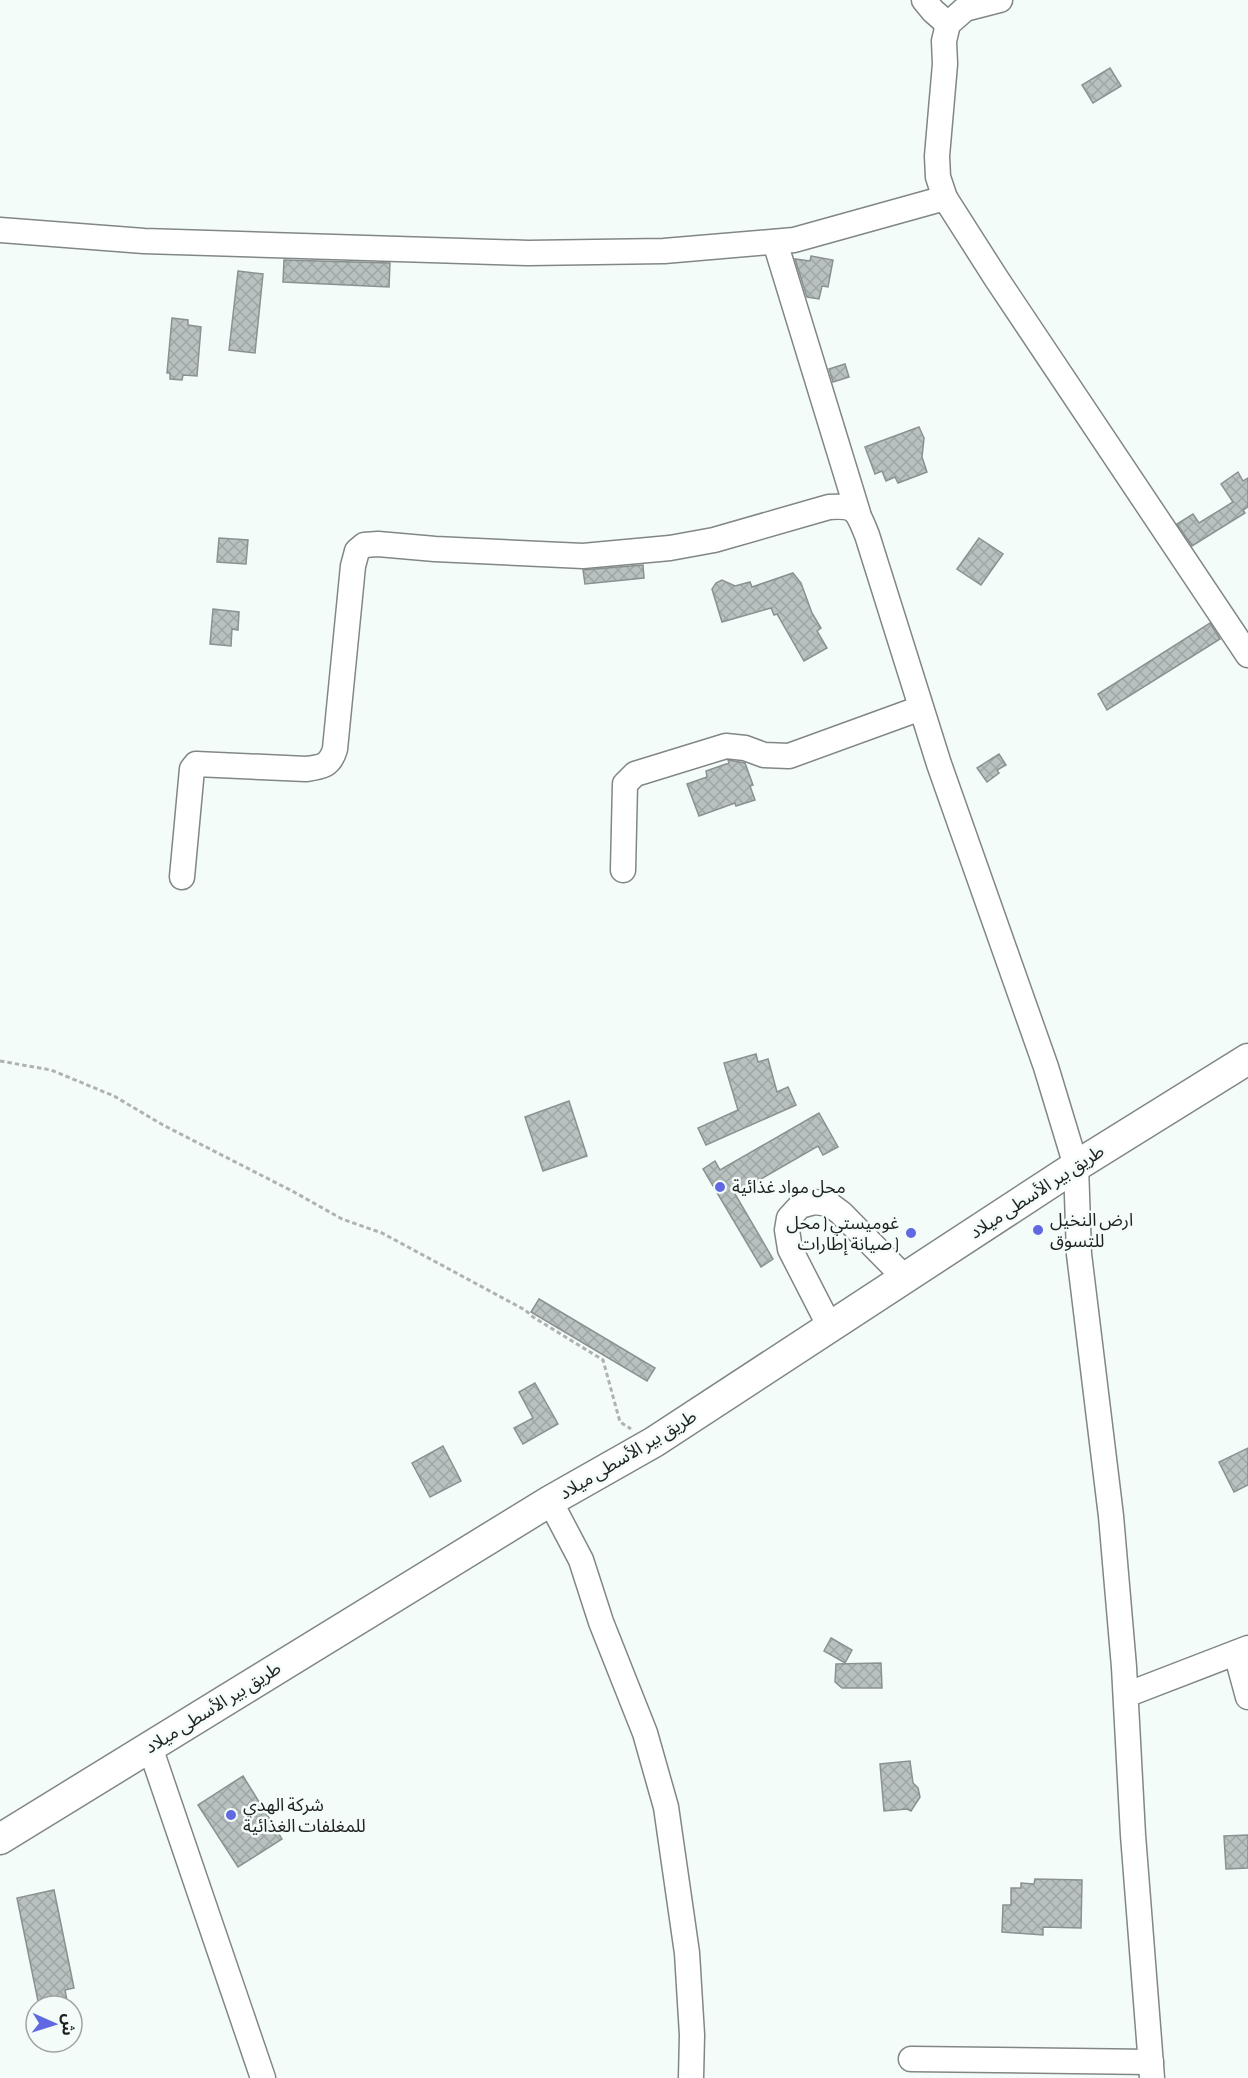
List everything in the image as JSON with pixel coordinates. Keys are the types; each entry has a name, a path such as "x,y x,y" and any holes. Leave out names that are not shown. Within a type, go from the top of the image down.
{"main road":[{"name":"طريق بير الأسطى ميلاد","path":"0,1839 550,1501 654,1442 1076,1166 1248,1059"}],"street":[{"path":"924,0 948,24"},
{"path":"1000,0 965,9 948,24 944,41 945,64 937,156 938,177 945,198 1248,655"},
{"path":"0,230 144,241 528,253 664,251 794,240 945,198"},
{"path":"775,242 858,513 867,535 942,775 1046,1067 1076,1166 1078,1254 1111,1516 1126,1695 1133,1835 1151,2070 911,2059"},
{"path":"182,877 192,769 196,764 306,769 321,767 332,760 353,566 357,551 364,545 583,556 670,548 714,540 829,507 846,506 858,513"},
{"path":"623,870 625,784 635,774 726,746 745,748 764,755 789,756 921,708"},
{"path":"830,1327 790,1249 787,1230 789,1218 800,1206 815,1202 829,1204 841,1213 905,1278"},
{"path":"550,1501 581,1560 601,1623 645,1733 666,1807 687,1953 692,2035 691,2078"},
{"path":"1126,1695 1242,1650 1248,1697"},
{"path":"150,1747 263,2078"}],"path":[{"path":"0,1061 51,1070 114,1096 342,1219 382,1233 525,1310 603,1360 620,1422 654,1442"}],"building":[{"path":"1110,68 1121,86 1093,103 1082,85"},
{"path":"811,256 833,260 828,287 822,286 819,299 807,297 795,259 810,261"},
{"path":"284,260 390,263 389,287 283,282"},
{"path":"238,271 263,274 255,353 229,350"},
{"path":"172,318 188,320 188,325 201,327 197,376 183,375 182,380 170,379 170,373 167,373"},
{"path":"845,364 849,377 833,382 829,369"},
{"path":"919,427 924,438 922,457 927,472 898,483 895,477 886,481 882,471 875,474 865,447"},
{"path":"1238,472 1243,481 1248,478 1248,507 1243,510 1245,513 1192,546 1177,524 1193,514 1199,523 1233,502 1221,484"},
{"path":"219,538 248,540 246,564 217,562"},
{"path":"979,538 1003,554 981,585 957,569"},
{"path":"643,565 644,578 585,584 583,570"},
{"path":"793,573 801,583 812,613 821,628 817,631 827,648 804,661 777,614 774,615 771,608 722,622 712,589 722,580 735,586 750,582 752,587"},
{"path":"213,609 239,612 238,630 232,629 231,646 210,644"},
{"path":"1210,623 1220,639 1107,710 1098,694"},
{"path":"999,754 1006,765 997,770 999,773 987,782 977,768"},
{"path":"728,760 745,763 753,785 750,786 755,800 736,806 735,803 699,816 687,784 707,777 706,771 729,763"},
{"path":"756,1054 758,1062 768,1059 777,1092 788,1087 796,1105 706,1145 698,1128 738,1110 724,1063"},
{"path":"569,1101 587,1156 543,1171 525,1117"},
{"path":"819,1113 838,1147 823,1155 818,1146 735,1194 773,1259 761,1267 703,1169 715,1161 720,1170"},
{"path":"539,1299 655,1368 647,1381 531,1312"},
{"path":"535,1383 558,1424 523,1444 514,1428 533,1418 519,1392"},
{"path":"443,1446 461,1481 430,1497 412,1463"},
{"path":"1248,1448 1248,1485 1234,1492 1219,1462"},
{"path":"831,1638 852,1650 845,1663 824,1651"},
{"path":"881,1663 882,1688 842,1688 835,1682 836,1664"},
{"path":"910,1761 913,1783 918,1788 920,1797 911,1811 907,1809 884,1811 880,1764"},
{"path":"243,1776 282,1839 238,1867 198,1805"},
{"path":"1248,1835 1248,1868 1226,1869 1224,1836"},
{"path":"1035,1879 1082,1880 1081,1928 1043,1927 1043,1935 1002,1932 1003,1905 1011,1905 1011,1888 1021,1888 1021,1883 1034,1884"},
{"path":"54,1890 74,1988 65,1990 66,1994 37,1994 17,1898"}],"place":[{"name":"محل مواد غذائية","path":"720,1187"},
{"name":"ارض النخيل للتسوق","path":"1038,1230"},
{"name":"غوميستي ( محل صيانة إطارات )","path":"911,1233"},
{"name":"شركة الهدي للمغلفات الغذائية","path":"231,1815"}]}
